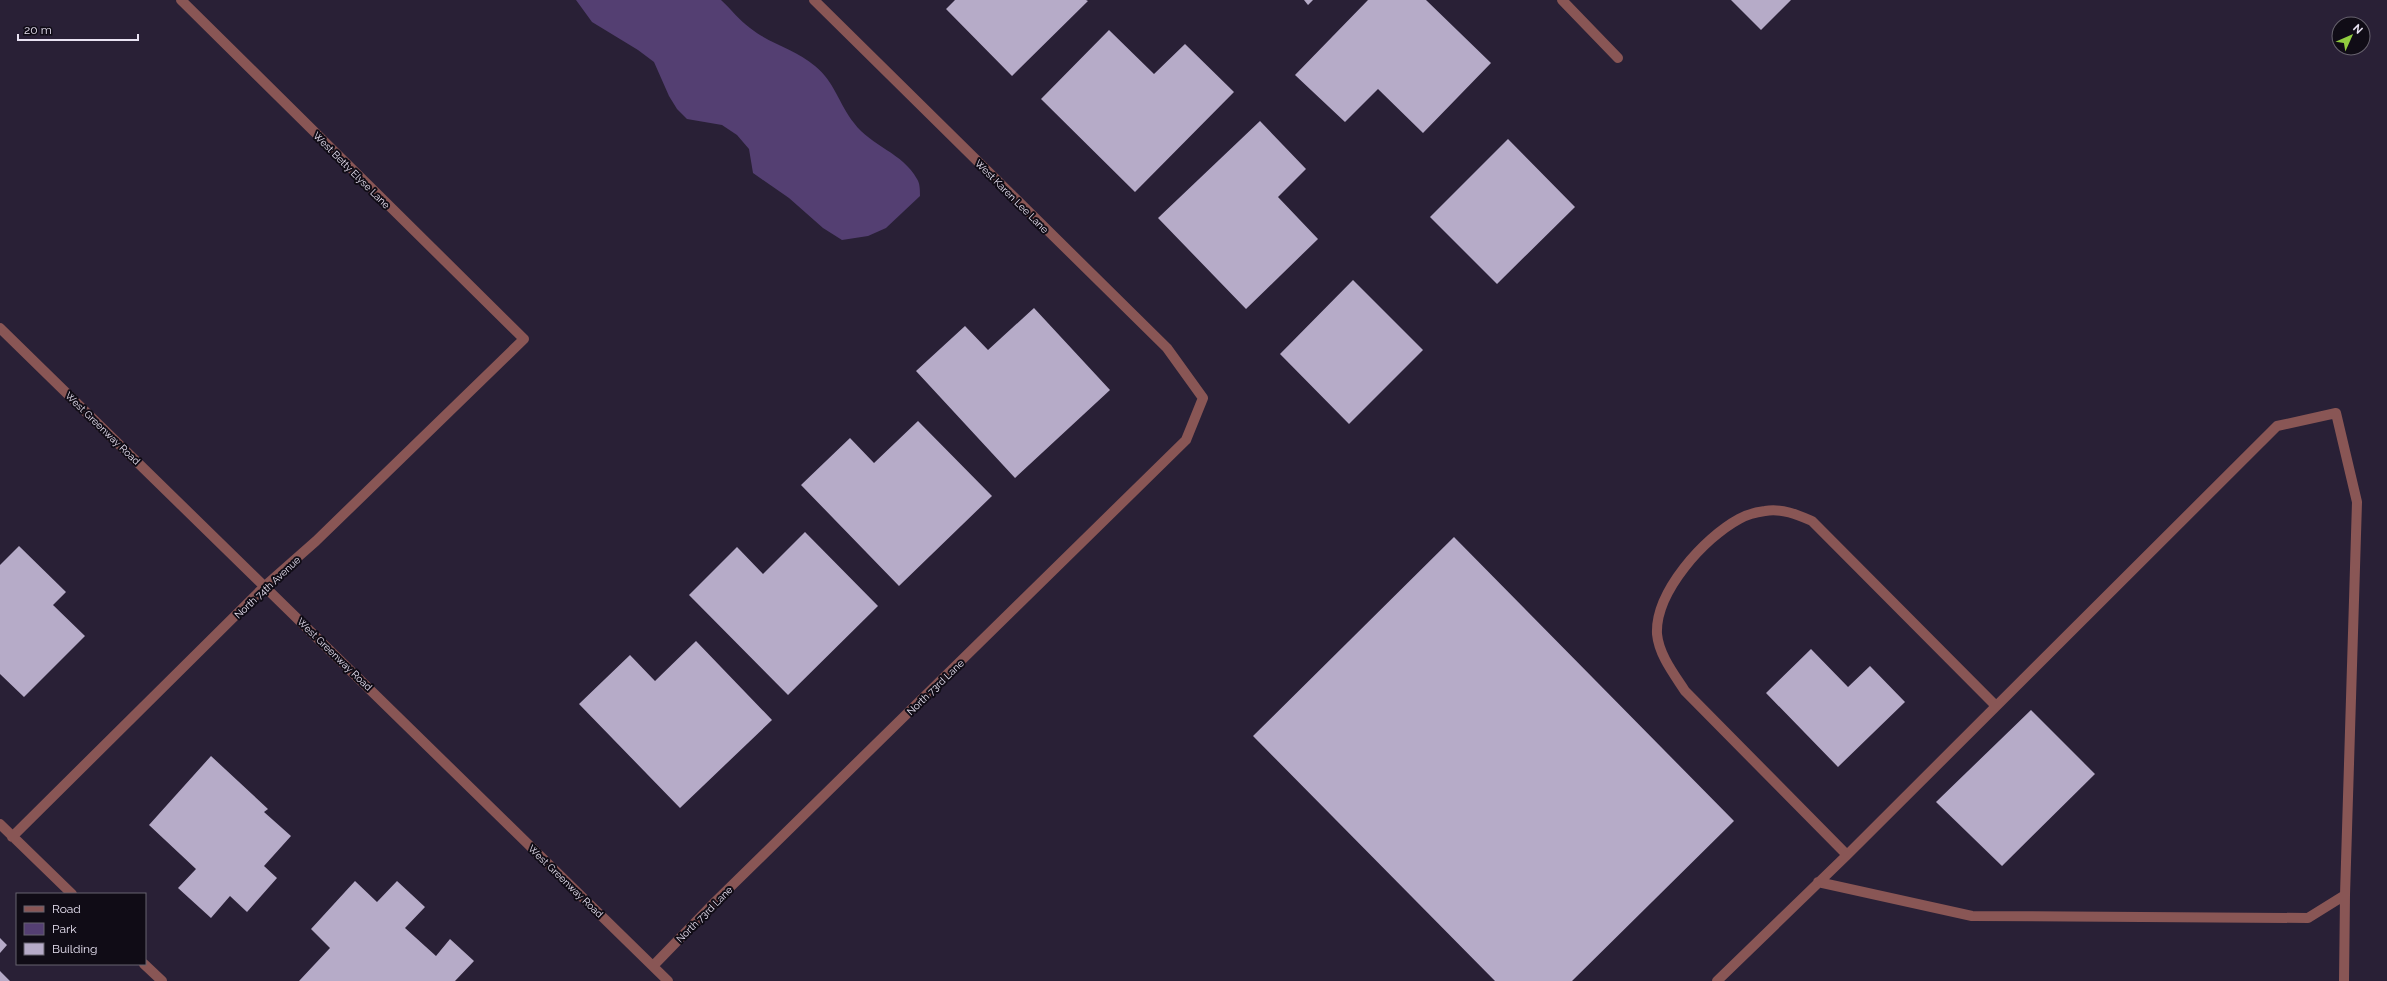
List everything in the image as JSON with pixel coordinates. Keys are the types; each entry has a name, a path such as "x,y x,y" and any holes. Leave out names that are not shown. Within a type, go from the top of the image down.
{"street":[{"name":"West Betty Elyse Lane","path":"181,0 524,339"},
{"name":"West Karen Lee Lane","path":"814,0 1167,348 1203,398"},
{"path":"1562,0 1618,58"},
{"name":"West Greenway Road","path":"0,328 266,586 668,981"},
{"name":"North 74th Avenue","path":"12,836 266,586 316,541 524,339"},
{"name":"North 73rd Lane","path":"653,966 716,901 1186,440 1203,398"},
{"path":"1717,981 1847,855 2277,426 2336,413 2356,502 2344,981"},
{"path":"1847,855 1685,691 1666,662 1657,634 1662,604 1680,573 1716,536 1740,518 1767,510 1793,512 1812,521 1996,706"},
{"path":"0,824 71,893"},
{"path":"1818,882 1972,916 2308,918 2345,895"},
{"path":"145,965 162,981"}],"green space":[{"path":"576,0 721,0 742,22 758,34 799,55 822,72 832,86 849,116 861,131 904,163 911,170 919,183 920,196 886,228 868,236 842,240 823,228 789,198 753,173 749,149 737,135 722,125 687,119 677,109 669,96 654,62 638,50 592,22"}],"building":[{"path":"955,0 1088,1 1012,76 946,9"},
{"path":"1304,0 1313,0 1308,5"},
{"path":"1368,0 1426,0 1491,63 1423,133 1378,89 1345,122 1295,75"},
{"path":"1731,0 1791,0 1761,30"},
{"path":"1109,30 1154,74 1185,44 1234,92 1135,192 1041,99"},
{"path":"1260,121 1306,169 1278,197 1318,239 1246,309 1158,218"},
{"path":"1508,139 1575,207 1497,284 1430,217"},
{"path":"1353,280 1423,350 1349,424 1280,354"},
{"path":"1034,308 1110,390 1015,478 916,371 965,326 988,350"},
{"path":"918,421 992,496 899,586 801,485 850,438 874,463"},
{"path":"805,532 878,606 788,695 689,595 737,547 763,574"},
{"path":"1454,537 1734,821 1572,981 1495,981 1253,736"},
{"path":"19,546 66,592 53,605 85,636 24,697 0,674 0,565"},
{"path":"696,641 772,720 680,808 579,704 630,655 655,681"},
{"path":"1811,649 1848,687 1870,666 1905,702 1838,767 1766,693"},
{"path":"2031,710 2095,774 2002,866 1936,802"},
{"path":"211,756 268,809 264,812 291,836 264,866 277,878 247,912 230,896 211,918 178,888 196,869 149,825"},
{"path":"355,881 377,902 397,881 425,907 405,928 436,956 450,939 474,961 455,981 299,981 330,948 311,929"},
{"path":"0,938 7,945 0,953"},
{"path":"0,971 10,981 0,981"}]}
